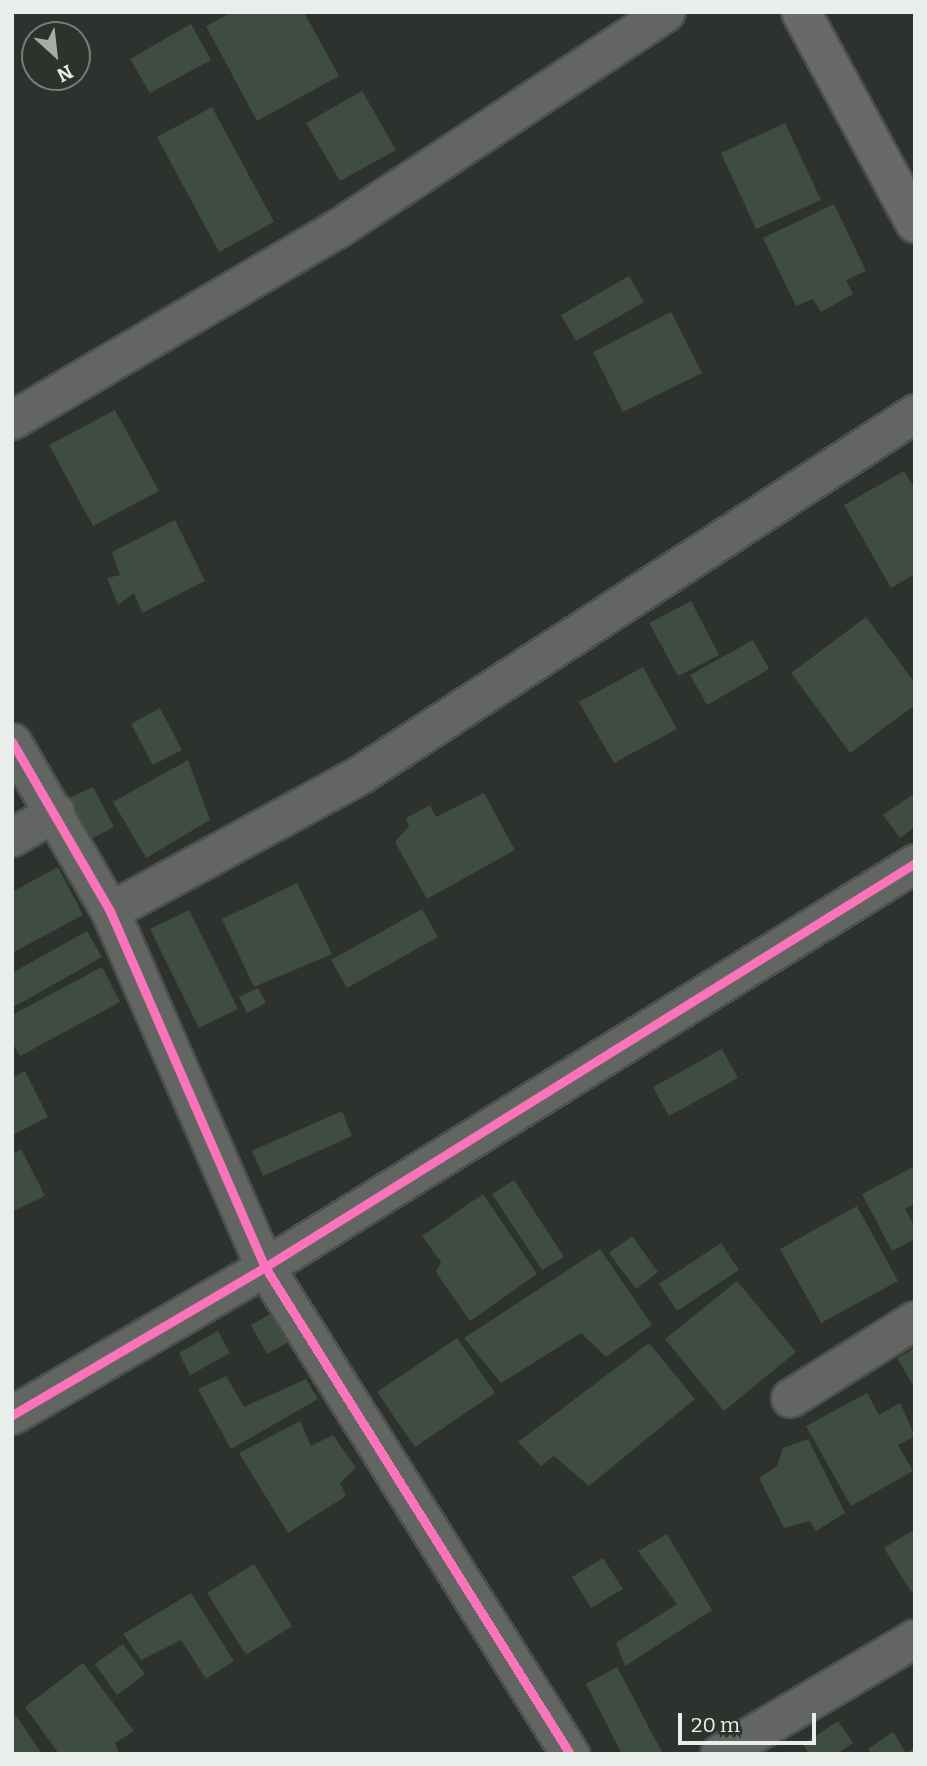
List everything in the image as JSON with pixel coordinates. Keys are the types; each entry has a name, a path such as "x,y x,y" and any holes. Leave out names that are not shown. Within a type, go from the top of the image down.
{"street":[{"path":"12,420 335,230 666,12"},
{"path":"801,12 915,223"},
{"path":"110,911 360,774 915,413"},
{"path":"12,742 110,911 265,1267 570,1754"},
{"path":"12,837 55,812"},
{"path":"12,1415 265,1267 915,863"},
{"path":"790,1398 915,1320"},
{"path":"719,1754 915,1638"}],"building":[{"path":"232,12 304,12 339,76 257,121 206,26"},
{"path":"191,24 211,60 150,93 130,59"},
{"path":"362,91 396,150 340,181 306,123"},
{"path":"212,107 274,222 219,252 157,137"},
{"path":"785,123 821,200 756,229 721,153"},
{"path":"834,204 866,271 846,280 853,294 821,312 813,299 796,306 763,238"},
{"path":"629,276 644,302 576,341 561,315"},
{"path":"671,312 702,373 623,412 593,352"},
{"path":"115,410 159,491 93,526 49,445"},
{"path":"904,471 915,489 915,574 891,588 844,505"},
{"path":"175,520 205,581 142,613 134,593 118,605 107,578 120,575 112,552"},
{"path":"691,601 719,655 678,676 649,623"},
{"path":"866,617 915,683 915,705 850,753 791,673"},
{"path":"753,640 769,669 707,705 690,675"},
{"path":"643,667 677,729 614,763 579,702"},
{"path":"160,708 182,750 153,765 131,724"},
{"path":"188,760 210,820 146,858 113,802"},
{"path":"93,787 114,827 91,839 69,798"},
{"path":"484,793 515,850 427,899 395,842 409,826 406,818 430,805 436,817"},
{"path":"915,793 915,827 900,838 883,815"},
{"path":"58,867 83,915 12,953 12,892"},
{"path":"297,883 332,954 254,987 222,919"},
{"path":"422,909 438,937 347,988 331,960"},
{"path":"189,910 238,1009 199,1028 150,929"},
{"path":"87,931 102,957 12,1008 12,973"},
{"path":"102,967 120,1002 20,1056 12,1042 12,1015"},
{"path":"258,988 266,1003 247,1013 239,997"},
{"path":"722,1049 738,1078 669,1116 653,1087"},
{"path":"25,1071 48,1117 13,1135 12,1078"},
{"path":"342,1111 352,1136 263,1176 252,1151"},
{"path":"21,1149 45,1196 12,1212 12,1154"},
{"path":"915,1166 915,1204 905,1209 915,1227 915,1239 892,1251 862,1194"},
{"path":"514,1180 564,1257 542,1270 492,1194"},
{"path":"483,1194 537,1274 470,1321 436,1272 441,1262 422,1236"},
{"path":"857,1206 898,1281 821,1323 780,1249"},
{"path":"632,1236 658,1272 636,1289 609,1253"},
{"path":"721,1243 739,1270 677,1311 659,1284"},
{"path":"600,1249 652,1325 606,1357 581,1333 501,1383 464,1338"},
{"path":"737,1281 796,1352 724,1411 665,1339"},
{"path":"275,1311 292,1340 267,1354 251,1325"},
{"path":"218,1331 230,1353 190,1375 179,1353"},
{"path":"457,1338 495,1393 415,1447 377,1392"},
{"path":"649,1343 695,1399 589,1486 554,1456 541,1466 518,1442"},
{"path":"915,1348 915,1389 897,1358"},
{"path":"226,1376 244,1407 306,1379 318,1399 231,1449 198,1389"},
{"path":"867,1393 879,1415 900,1403 915,1436 898,1445 913,1471 851,1506 806,1426"},
{"path":"300,1421 311,1446 333,1435 356,1468 340,1483 346,1496 288,1533 239,1453"},
{"path":"808,1439 845,1513 816,1531 810,1521 784,1528 759,1478 777,1466 783,1448"},
{"path":"915,1529 915,1589 911,1592 884,1548"},
{"path":"667,1534 712,1610 625,1666 616,1643 677,1604 638,1551"},
{"path":"603,1558 623,1589 591,1608 572,1577"},
{"path":"254,1564 292,1626 246,1655 207,1593"},
{"path":"191,1593 234,1661 206,1679 181,1640 141,1660 123,1634"},
{"path":"123,1644 145,1674 117,1695 95,1664"},
{"path":"83,1663 134,1731 115,1743 119,1754 59,1754 25,1707"},
{"path":"617,1667 663,1754 622,1754 586,1684"},
{"path":"15,1714 42,1754 12,1754"},
{"path":"838,1721 853,1743 837,1754 809,1754 803,1744"},
{"path":"893,1732 906,1753 915,1747 915,1754 871,1754 868,1749"}],"cycle path":[{"path":"12,742 110,911 265,1267 570,1754"},
{"path":"12,1415 265,1267 915,863"}]}
